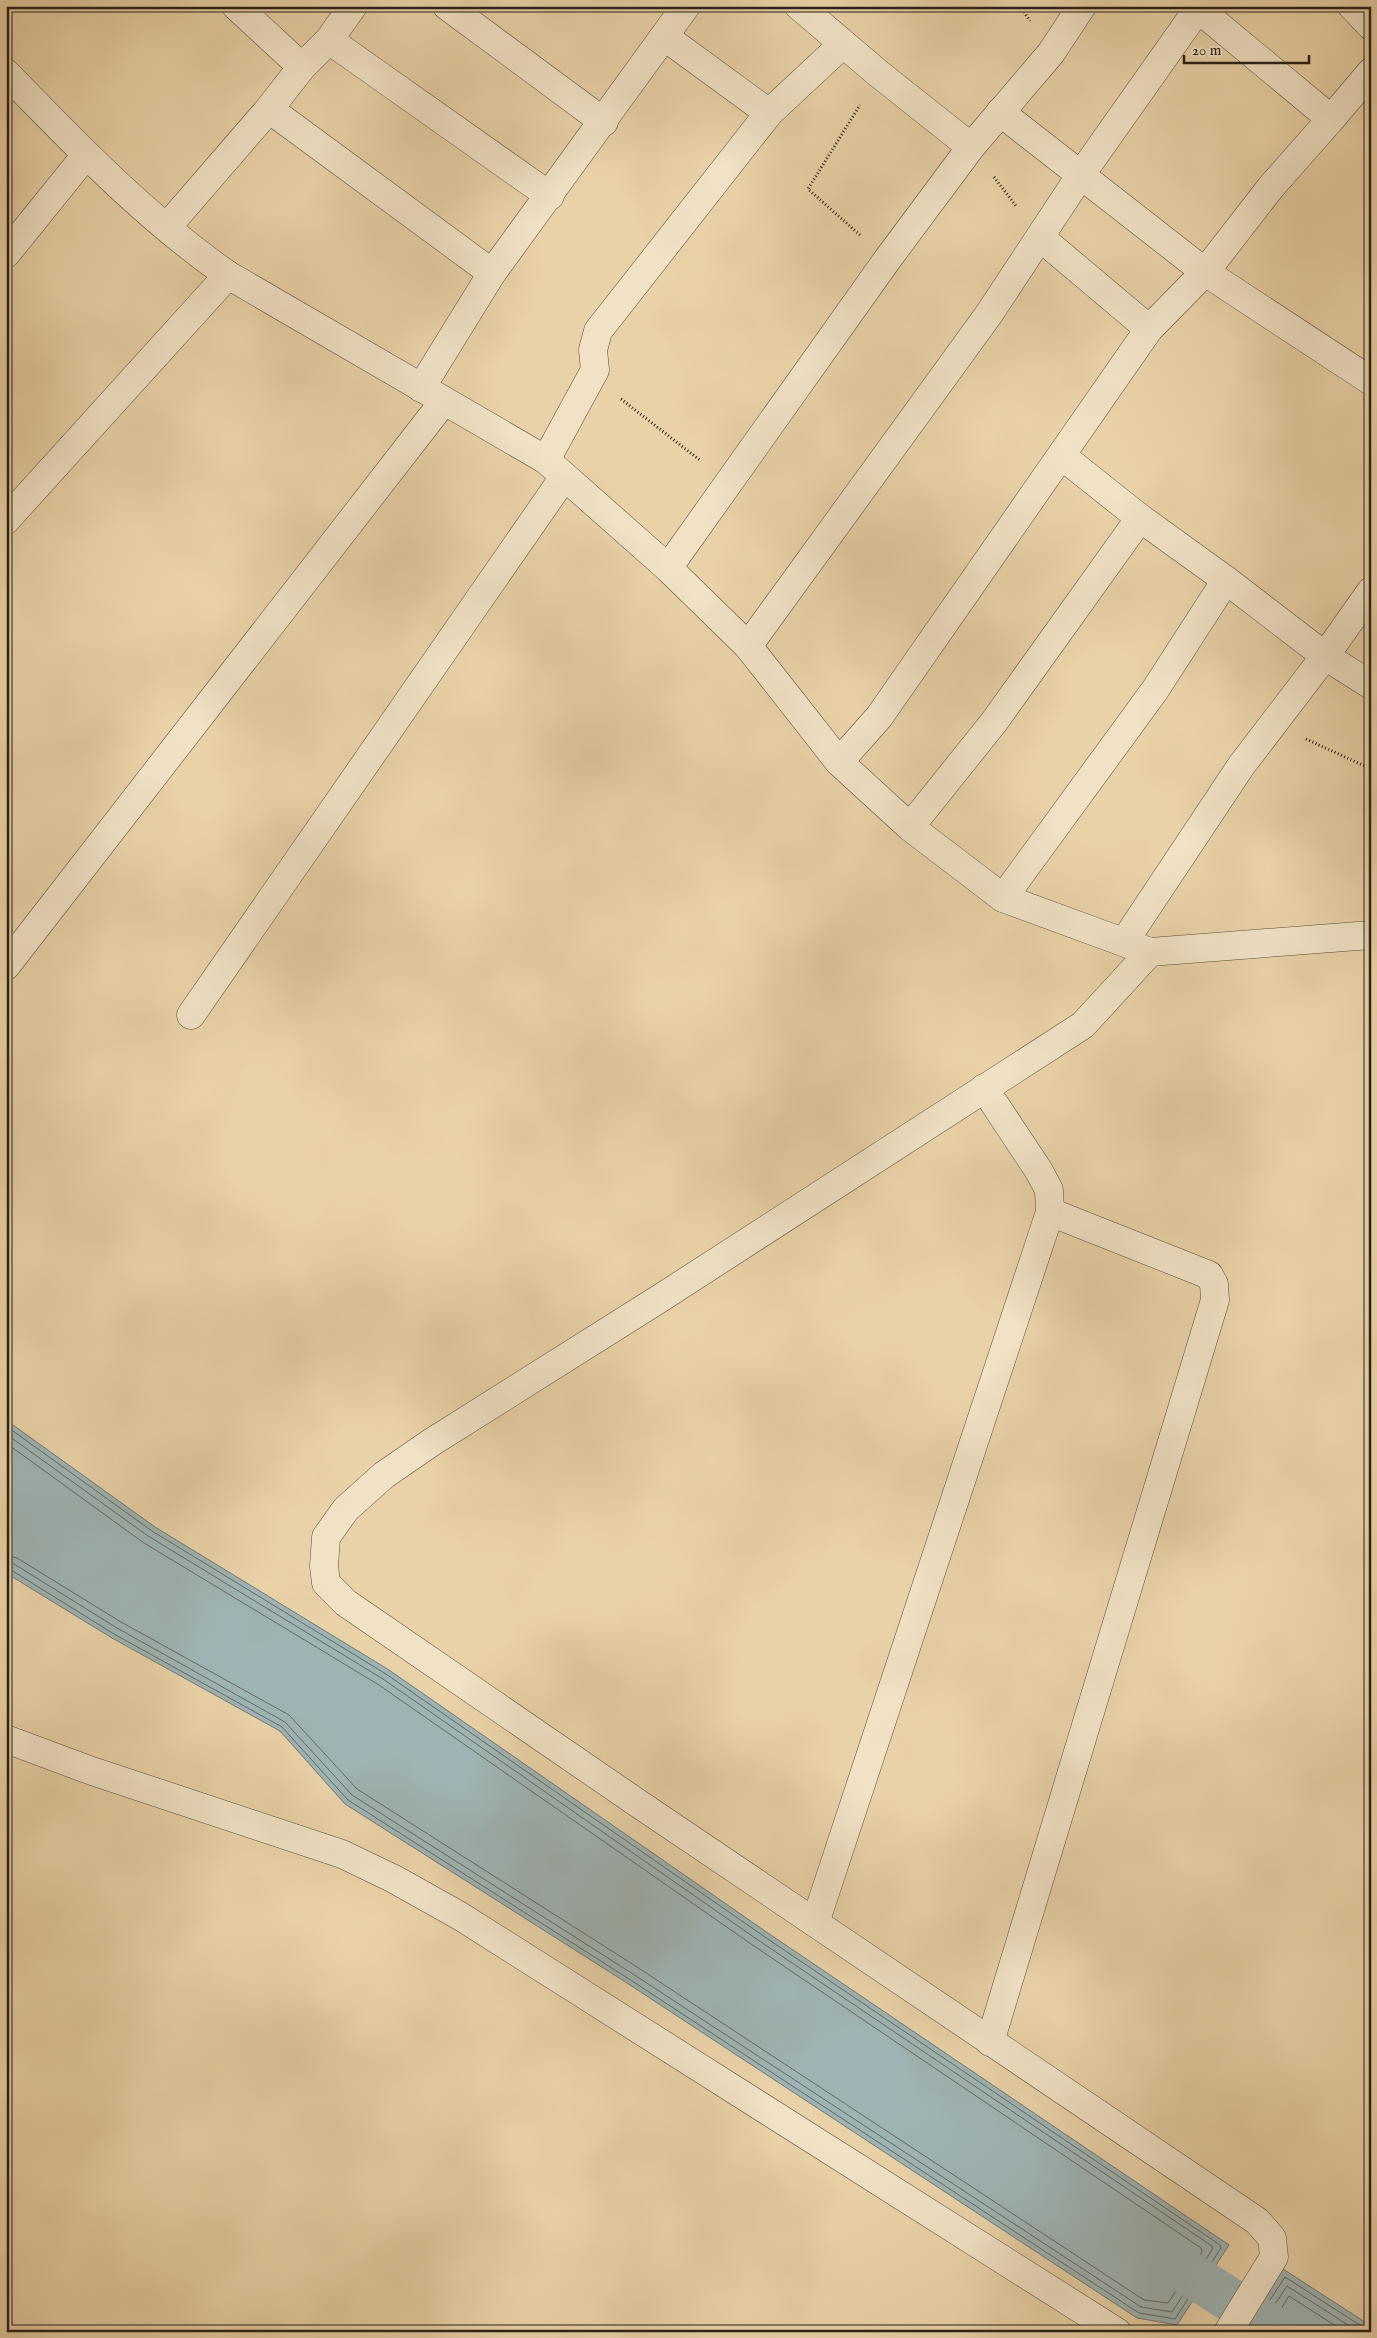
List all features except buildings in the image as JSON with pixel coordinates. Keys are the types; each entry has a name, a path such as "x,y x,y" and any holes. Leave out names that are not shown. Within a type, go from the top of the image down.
{"street":[{"path":"236,6 302,67"},
{"path":"167,227 269,109 302,67 328,40 353,6"},
{"path":"447,6 604,122"},
{"path":"6,966 432,394 492,273 604,122 686,6"},
{"path":"799,6 879,74 971,146"},
{"path":"668,568 971,146 1051,53 1082,6"},
{"path":"1352,6 1371,26"},
{"path":"748,646 989,314 1041,238 1080,176 1197,7 1331,119"},
{"path":"665,37 769,113"},
{"path":"328,40 550,196"},
{"path":"191,1015 555,468 596,370 593,350 598,331 769,113 843,44"},
{"path":"839,762 879,717 1149,330 1205,272 1271,187 1371,72"},
{"path":"6,73 86,155 192,250 228,275 555,468 668,568 748,646 839,762 910,827 1003,898 1150,952 1371,935"},
{"path":"269,109 492,273"},
{"path":"1000,112 1205,272 1371,381"},
{"path":"6,254 86,155"},
{"path":"1041,238 1149,330"},
{"path":"6,520 228,275"},
{"path":"1062,456 1140,518 1226,580 1325,656 1371,684"},
{"path":"910,827 994,722 1140,518"},
{"path":"1003,898 1155,690 1226,580"},
{"path":"1124,942 1241,766 1371,592"},
{"path":"1150,952 1083,1025 384,1475 346,1508 326,1537 324,1566 326,1583 346,1603 1257,2222 1272,2238 1274,2257 1228,2332"},
{"path":"815,1923 1050,1212 1049,1190 1039,1171 984,1088"},
{"path":"990,2042 1215,1300 1214,1284 1209,1275 1050,1212"},
{"path":"6,1739 342,1854 394,1879 460,1916 1117,2332"}],"path":[{"path":"879,74 808,189 888,260"},
{"path":"971,146 1041,238"},
{"path":"592,378 730,482"},
{"path":"1274,724 1371,769"}],"water":[{"path":"6,1420 155,1527 389,1670 765,1931 1229,2245 1177,2325 1137,2318 627,1983 345,1804 280,1731 112,1638 6,1573"},
{"path":"1283,2269 1371,2326 1371,2332 1243,2332"}],"waterway":[{"path":"1154,2251 1280,2332"}]}
